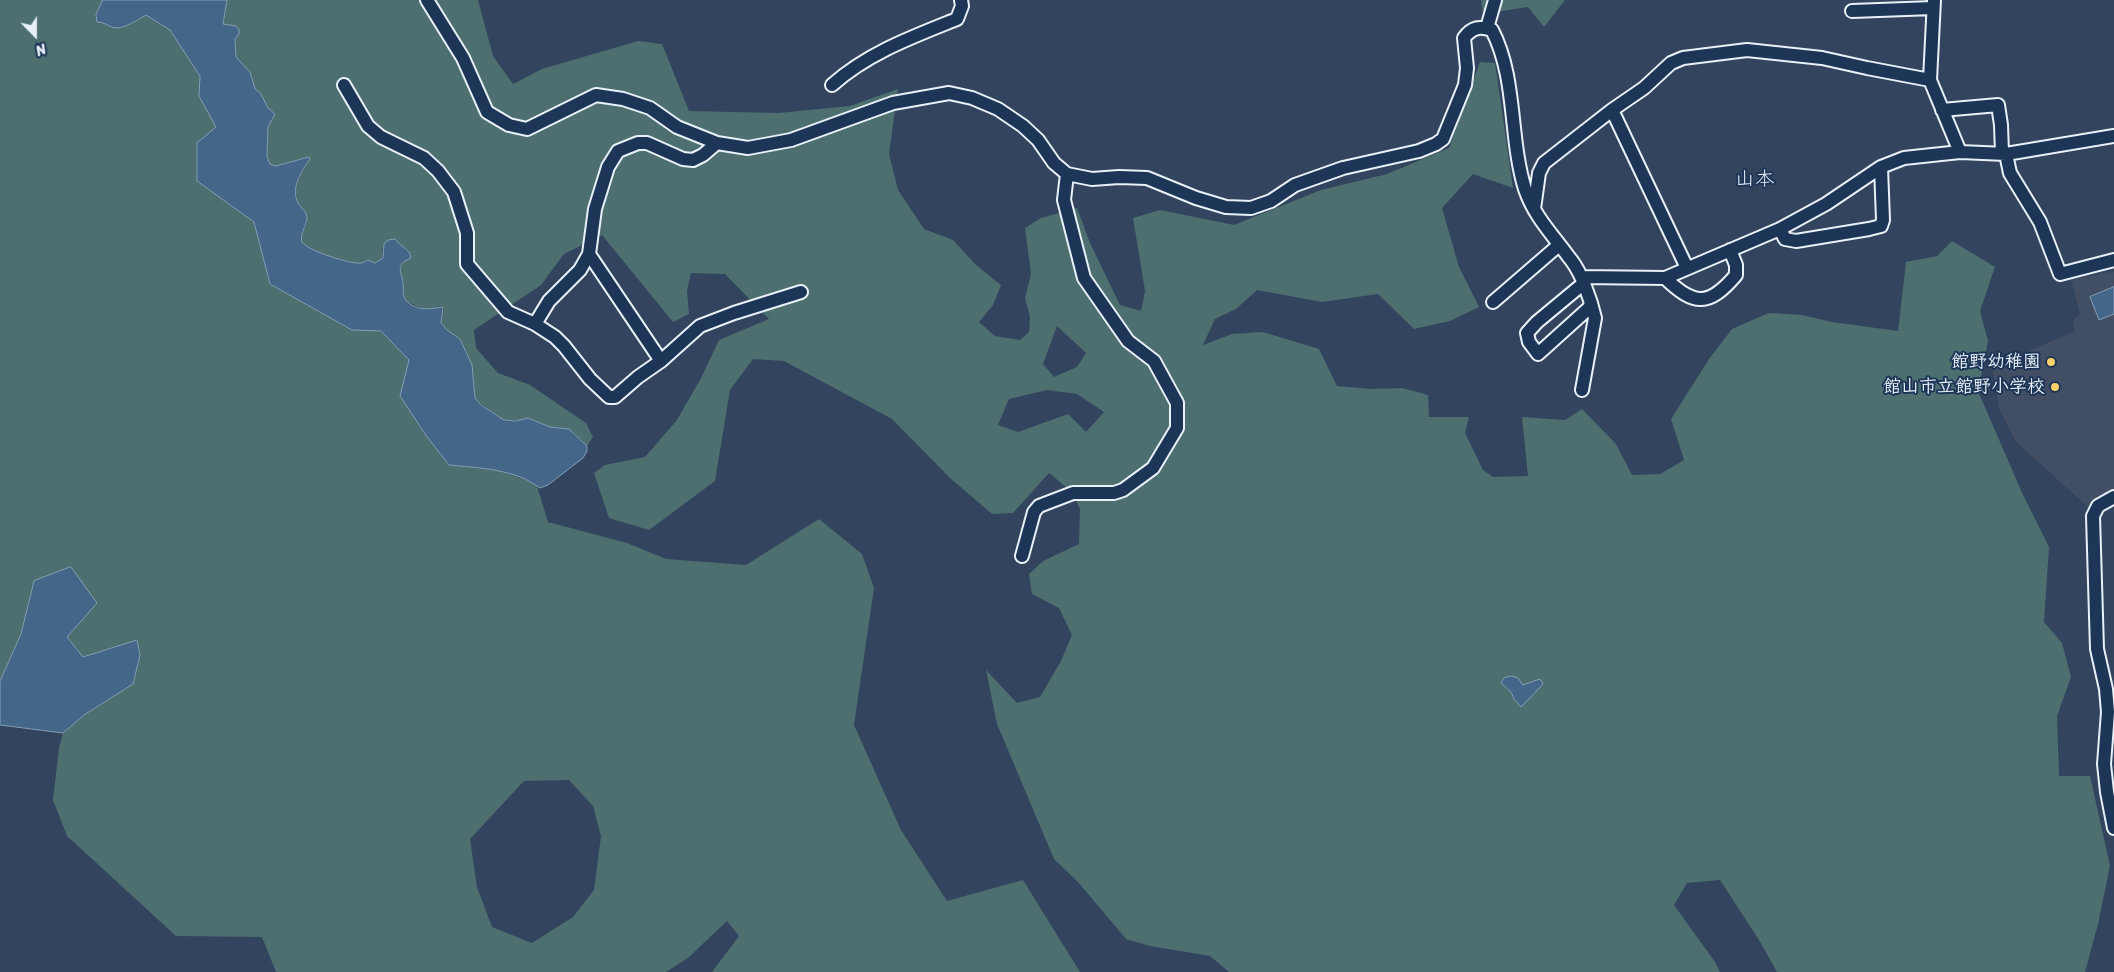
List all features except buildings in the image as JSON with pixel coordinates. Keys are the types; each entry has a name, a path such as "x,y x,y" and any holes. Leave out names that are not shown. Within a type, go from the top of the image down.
{"street":[{"path":"427,0 463,58 487,112 508,126 527,129 596,95 623,99 650,108 677,128 717,143 748,148 791,140 893,103 949,93 972,98 1004,113 1033,135 1054,163 1067,174 1092,179 1119,177 1147,178 1196,198 1226,207 1251,208 1271,201 1296,185 1343,168 1419,151 1443,139 1465,85 1467,68 1464,38 1469,31 1482,27 1487,28 1492,30 1498,42 1507,81 1525,188 1534,212 1583,280 1595,318 1582,390"},
{"path":"832,85 851,69 894,44 957,19 962,6 961,0"},
{"path":"1487,28 1495,0"},
{"path":"1852,11 1933,4 1930,80 1960,152"},
{"path":"1534,212 1539,173 1544,163 1612,110 1644,88 1671,63 1684,58 1747,50 1822,58 1930,80"},
{"path":"344,86 368,126 380,137 424,158 438,171 454,192 467,233 467,264 508,312 535,324 564,346 590,379 609,397 615,397 638,377 661,361 700,326 801,292"},
{"path":"1942,110 1998,104 2004,154 2010,173 2040,222 2060,274 2114,260"},
{"path":"1612,110 1687,268"},
{"path":"1591,303 1589,308 1538,354 1529,342 1527,333 1583,280 1665,278 1780,230 1826,204 1881,167 1904,158 1960,152 2004,154 2114,136"},
{"path":"535,324 549,301 580,270 589,254 597,200 608,167 618,151 638,143 648,143 683,159 693,160 704,155 717,143"},
{"path":"1780,230 1785,239 1796,241 1881,226 1883,220 1881,167"},
{"path":"1022,556 1034,512 1039,506 1073,493 1114,493 1123,490 1153,468 1177,428 1177,403 1154,362 1128,341 1084,278 1064,200 1067,174"},
{"path":"1493,302 1559,245"},
{"path":"1665,278 1679,292 1690,297 1702,300 1716,295 1736,275 1736,265 1730,250"},
{"path":"589,254 661,361"},
{"path":"2114,497 2098,506 2093,516 2097,649 2106,690 2108,712 2104,764 2109,807 2114,828"}],"shaded area":[{"name":"館山市立館野小学校","path":"2114,271 2114,494 2088,507 2016,442 1999,408 1992,367 2075,331 2073,321 2080,313 2071,280"}],"green space":[{"path":"0,0 103,0 96,15 110,26 132,23 146,15 170,30 200,76 199,96 216,127 197,181 254,222 270,284 352,330 381,330 409,360 449,465 496,469 534,483 537,486 548,522 627,543 666,559 746,565 819,519 862,554 874,588 854,725 901,830 947,901 1023,880 1080,972 712,972 739,936 727,921 688,958 666,972 276,972 262,937 176,936 67,836 53,800 59,748 63,733 84,715 133,684 140,655 137,640 83,657 67,637 34,581 21,634 0,681","holes":["569,780 593,806 601,836 594,890 573,917 532,943 492,927 477,887 470,839 524,781"]},
{"path":"227,0 478,0 493,56 513,84 542,69 638,41 662,44 689,111 779,113 850,106 898,89 889,154 898,190 924,229 953,240 976,265 1001,285 993,305 979,322 995,336 1020,340 1029,332 1030,317 1025,298 1031,274 1025,228 1041,218 1077,208 1090,243 1120,305 1141,311 1145,291 1133,218 1160,210 1234,225 1321,190 1387,174 1449,148 1480,62 1495,63 1513,188 1473,174 1442,208 1459,267 1479,307 1450,321 1414,329 1378,294 1322,302 1257,290 1236,309 1215,319 1203,345 1232,334 1263,332 1319,349 1337,386 1372,389 1402,388 1428,395 1429,417 1469,417 1465,433 1483,470 1493,477 1528,476 1522,417 1565,420 1582,409 1616,444 1632,475 1660,474 1684,460 1671,419 1709,359 1732,329 1769,313 1802,315 1832,322 1898,331 1906,262 1937,256 1952,241 1995,267 1980,311 1988,341 1978,391 2023,495 2049,547 2044,622 2062,643 2071,677 2057,716 2059,776 2090,776 2110,866 2098,924 2085,972 1777,972 1759,940 1720,880 1687,883 1674,905 1715,962 1720,972 1229,972 1210,956 1150,946 1126,939 1078,882 1054,859 997,724 986,670 1017,703 1040,697 1061,661 1072,635 1059,608 1032,594 1029,574 1043,561 1079,544 1080,509 1073,493 1049,473 1013,513 992,514 950,478 892,419 784,361 753,359 730,390 715,481 649,530 609,518 594,473 605,465 645,457 677,420 701,378 719,340 769,319 725,274 691,273 687,291 689,314 673,322 602,235 564,254 541,285 474,330 476,348 498,373 530,385 586,423 593,437 587,446 569,429 550,427 533,420 504,420 477,401 474,395 474,378 468,355 460,339 441,323 444,308 441,306 425,310 406,301 402,292 403,283 400,268 409,251 392,239 388,240 382,250 383,256 380,261 356,263 321,253 303,244 301,238 307,222 307,216 296,199 296,187 310,158 276,166 270,164 267,157 268,127 275,114 266,106 261,94 255,89 253,81 236,57 235,39 238,28 223,24","holes":["1057,326 1086,353 1077,367 1054,377 1043,364","1047,390 1077,394 1104,412 1086,432 1068,414 1018,432 998,425 1009,399"]},
{"path":"1481,0 1565,0 1544,27 1528,7 1483,14"}],"water":[{"path":"103,0 227,0 223,24 236,26 239,30 239,34 235,39 236,57 250,72 255,89 261,94 268,108 275,114 268,127 267,157 270,164 276,166 309,157 310,159 298,180 295,191 298,203 307,216 301,239 302,242 320,253 339,259 356,263 368,260 375,263 383,258 384,244 388,240 395,239 409,252 411,258 403,263 400,268 405,299 410,304 419,308 443,307 441,323 460,339 472,365 475,398 481,405 504,420 516,421 528,418 550,427 569,429 587,446 587,451 583,458 548,485 540,488 520,477 497,470 449,465 425,434 400,396 409,360 381,331 352,330 270,284 254,222 197,181 197,143 216,127 199,96 200,76 170,30 146,15 120,28 97,22 96,15"},
{"path":"2114,287 2114,314 2099,320 2090,297"},
{"path":"71,567 97,603 67,637 83,657 137,640 140,655 133,684 84,715 63,733 0,725 0,681 21,634 34,581"},
{"path":"1512,676 1518,678 1523,685 1540,679 1543,684 1521,707 1511,692 1501,683 1504,678"}],"place":[{"name":"館野幼稚園","path":"2051,362"},
{"name":"館山市立館野小学校","path":"2055,387"}],"district":[{"name":"山本","path":"1755,180"}]}
